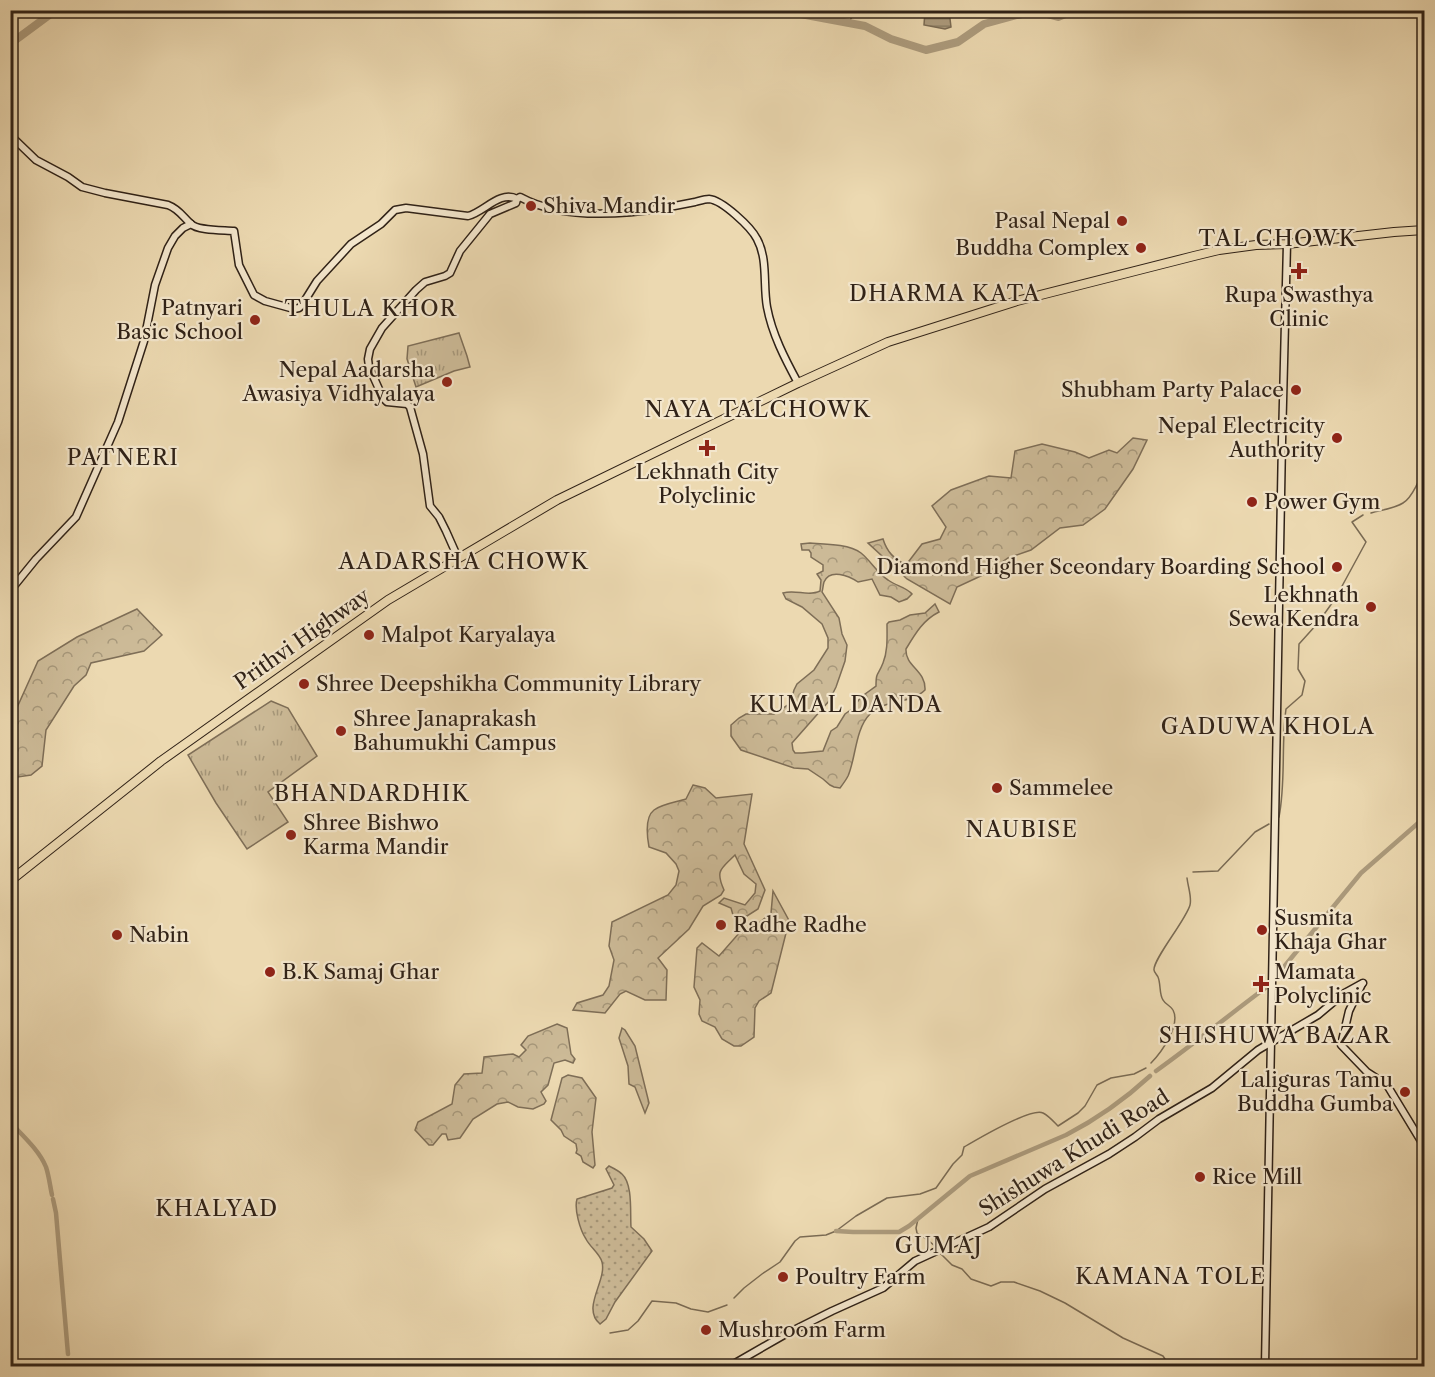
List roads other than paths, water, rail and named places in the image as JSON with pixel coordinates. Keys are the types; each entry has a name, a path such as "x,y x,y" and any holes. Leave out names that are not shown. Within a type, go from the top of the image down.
{"highway":[{"name":"Prithvi Highway","path":"10,881 160,761 388,600 557,500 798,383 888,342 1017,301 1219,250 1425,230"}],"main road":[{"path":"10,135 36,160 88,189 168,205 197,227 234,231 239,265 254,295 294,309 302,305 317,281 351,244 401,208 468,216 478,213 497,200 520,197 538,205 563,211 612,213 648,210 709,199 723,205 753,231 758,240 762,252 767,308 778,344 798,383"},
{"path":"458,558 439,517 430,506 423,454 410,407 407,404 387,402 383,398 369,367 370,349 382,328 416,290 425,282 450,273 460,251 484,221 497,210 516,203 517,199"},
{"path":"10,591 75,518 117,425 141,350 155,285 168,248 175,236 191,224"},
{"path":"1265,1366 1287,244"},
{"name":"Shishuwa Khudi Road","path":"730,1366 784,1335 883,1288 915,1262 989,1227 1038,1193 1109,1154 1159,1119 1212,1088 1258,1050 1325,1011 1343,994 1363,983 1349,1011 1341,1045 1367,1071 1386,1085 1425,1146"}],"waterway":[{"path":"10,44 56,10"},
{"path":"779,10 865,26 891,39 926,50 958,42 984,24 1017,15 1036,11 1058,17 1075,10"},
{"path":"837,21 850,20 857,10"},
{"path":"1301,10 1304,13 1320,10"},
{"path":"1371,513 1395,507 1410,497 1424,467"},
{"path":"1279,817 1286,709 1302,695 1305,681 1298,669 1299,644 1335,599 1366,542 1352,522 1363,515"},
{"path":"1274,979 1361,873 1424,818"},
{"name":"GADUWA KHOLA","path":"1193,872 1218,871 1255,832 1269,824"},
{"name":"GADUWA KHOLA","path":"1151,1063 1160,1053 1174,1023 1173,1010 1162,998 1159,980 1154,970 1159,957 1190,905 1187,878"},
{"path":"1156,1071 1268,986"},
{"path":"734,1298 780,1262 800,1237 826,1235 836,1231 887,1198 920,1194 936,1188 962,1155 964,1147 981,1137 1016,1119 1037,1112 1045,1114 1058,1126 1085,1106 1097,1085 1111,1078 1134,1074 1146,1068"},
{"path":"836,1231 899,1232 970,1176 1077,1129 1110,1108 1150,1076"},
{"path":"10,1122 43,1161 52,1195"},
{"path":"53,1199 68,1354"},
{"path":"918,1219 917,1233 936,1247"},
{"path":"939,1252 952,1265 962,1269 971,1279 991,1286 1001,1282 1014,1282 1065,1303 1123,1338 1163,1356 1164,1366"},
{"path":"610,1333 628,1330 638,1321 652,1301 676,1303 708,1312 727,1305"}],"place":[{"name":"Shiva Mandir","path":"531,206"},
{"name":"Pasal Nepal","path":"1122,221"},
{"name":"Buddha Complex","path":"1141,248"},
{"name":"Rupa Swasthya Clinic","path":"1299,271"},
{"name":"Patnyari Basic School","path":"255,320"},
{"name":"Nepal Aadarsha Awasiya Vidhyalaya","path":"447,382"},
{"name":"Shubham Party Palace","path":"1296,390"},
{"name":"Nepal Electricity Authority","path":"1337,438"},
{"name":"Lekhnath City Polyclinic","path":"707,448"},
{"name":"Power Gym","path":"1252,502"},
{"name":"Diamond Higher Sceondary Boarding School","path":"1337,567"},
{"name":"Lekhnath Sewa Kendra","path":"1371,607"},
{"name":"Malpot Karyalaya","path":"369,635"},
{"name":"Shree Deepshikha Community Library","path":"304,684"},
{"name":"Shree Janaprakash Bahumukhi Campus","path":"341,731"},
{"name":"Sammelee","path":"997,788"},
{"name":"Shree Bishwo Karma Mandir","path":"291,835"},
{"name":"Radhe Radhe","path":"721,925"},
{"name":"Susmita Khaja Ghar","path":"1262,930"},
{"name":"Nabin","path":"117,935"},
{"name":"B.K Samaj Ghar","path":"270,972"},
{"name":"Mamata Polyclinic","path":"1261,984"},
{"name":"Laliguras Tamu Buddha Gumba","path":"1405,1092"},
{"name":"Rice Mill","path":"1200,1177"},
{"name":"Poultry Farm","path":"783,1277"},
{"name":"Mushroom Farm","path":"706,1330"}],"district":[{"name":"TAL CHOWK","path":"1278,238"},
{"name":"DHARMA KATA","path":"945,293"},
{"name":"THULA KHOR","path":"371,308"},
{"name":"NAYA TALCHOWK","path":"758,409"},
{"name":"PATNERI","path":"123,457"},
{"name":"AADARSHA CHOWK","path":"464,561"},
{"name":"KUMAL DANDA","path":"846,704"},
{"name":"GADUWA KHOLA","path":"1268,726"},
{"name":"BHANDARDHIK","path":"372,793"},
{"name":"NAUBISE","path":"1022,829"},
{"name":"SHISHUWA BAZAR","path":"1275,1035"},
{"name":"KHALYAD","path":"217,1208"},
{"name":"GUMAJ","path":"939,1245"},
{"name":"KAMANA TOLE","path":"1171,1276"}]}
